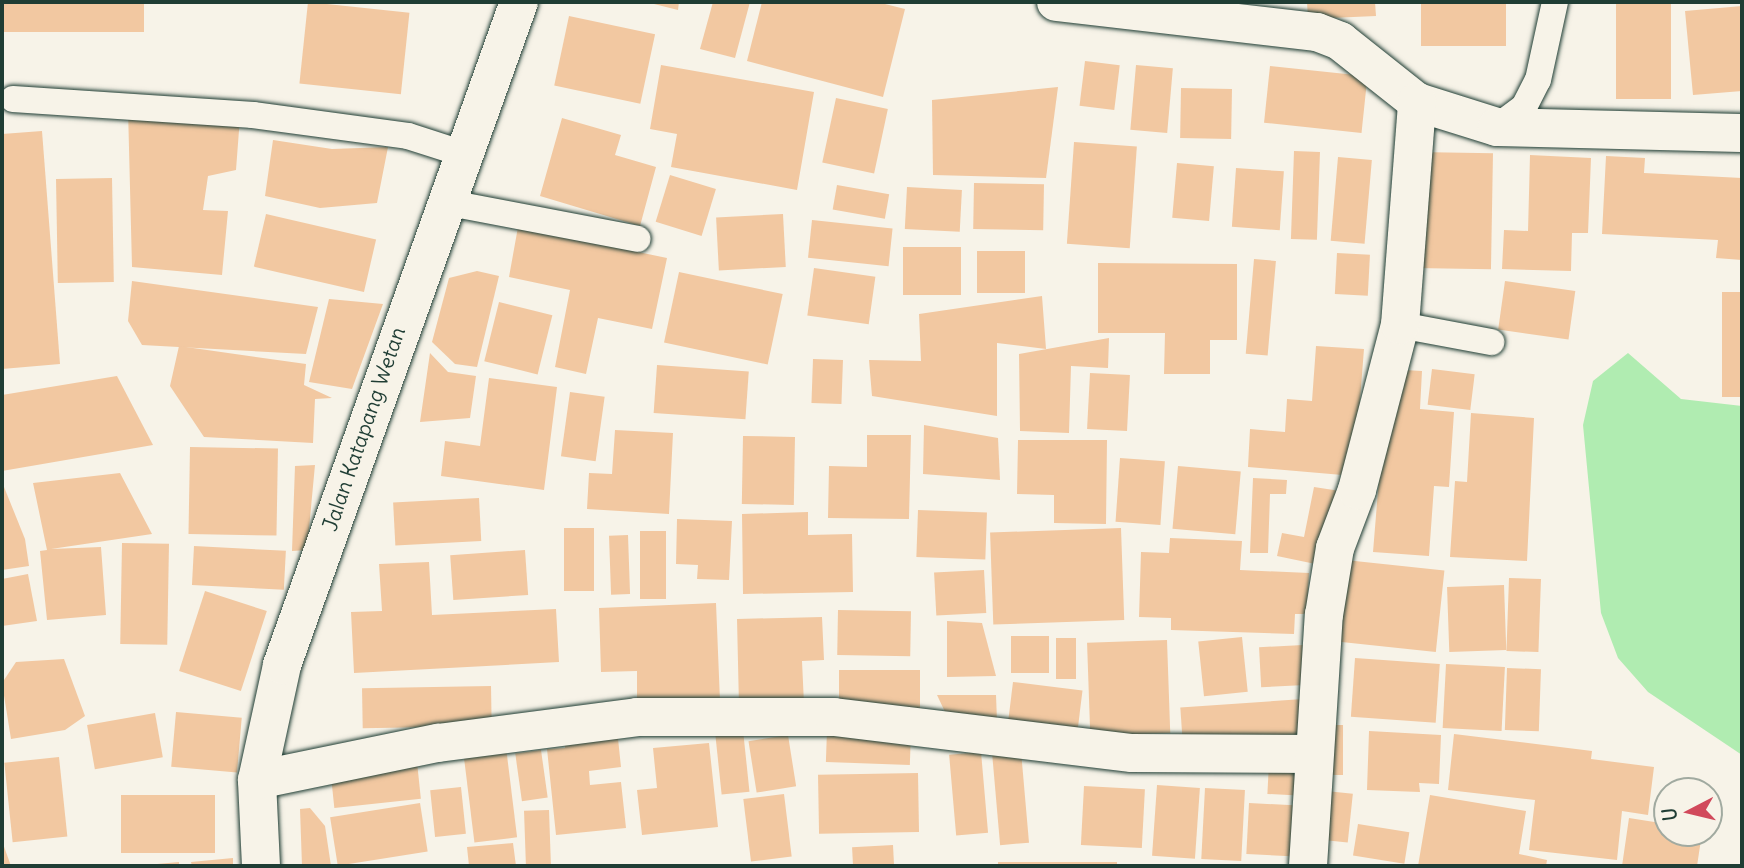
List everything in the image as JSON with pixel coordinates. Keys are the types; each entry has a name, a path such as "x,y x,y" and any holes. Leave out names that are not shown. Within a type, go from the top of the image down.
{"street":[{"name":"Jalan Katapang Wetan","path":"261,866 257,780 282,665 443,202 519,2"},
{"path":"1056,2 1317,32 1340,41 1417,102 1497,127 1742,133"},
{"path":"1308,866 1317,660 1335,548 1357,490 1400,325 1417,102"},
{"path":"257,780 438,743 637,717 834,717 1132,753 1313,754"}],"lane":[{"path":"1497,127 1524,107 1538,80 1555,2"},
{"path":"13,99 253,115 408,136 461,153"},
{"path":"443,202 638,239"},
{"path":"1400,325 1491,342"}],"green space":[{"path":"1628,353 1681,399 1742,406 1742,755 1648,692 1618,658 1601,613 1583,425 1593,381"}],"building":[{"path":"2,2 144,2 144,32 2,32"},
{"path":"308,2 409,13 401,94 299,84"},
{"path":"646,2 679,2 678,10"},
{"path":"713,2 750,2 735,58 700,49"},
{"path":"762,2 877,2 905,9 883,97 747,61"},
{"path":"1307,2 1375,2 1376,16 1308,19"},
{"path":"1421,2 1506,2 1506,46 1421,46"},
{"path":"1616,2 1671,2 1671,99 1616,99"},
{"path":"1742,6 1742,91 1693,95 1685,11"},
{"path":"569,16 655,34 640,104 554,85"},
{"path":"1085,61 1120,65 1114,110 1080,106"},
{"path":"661,65 814,92 797,190 671,167 677,134 650,129"},
{"path":"1136,65 1173,68 1167,133 1130,130"},
{"path":"1270,66 1367,76 1362,133 1264,123"},
{"path":"1058,87 1046,178 933,175 932,100"},
{"path":"1181,88 1232,89 1231,139 1180,138"},
{"path":"836,98 888,109 874,174 822,163"},
{"path":"128,109 240,117 236,170 208,176 203,210 228,211 222,275 132,267"},
{"path":"562,118 621,135 615,155 656,167 640,226 540,196"},
{"path":"42,131 60,364 2,369 2,134"},
{"path":"273,140 332,149 388,147 377,203 320,208 265,196"},
{"path":"1074,142 1137,146 1130,248 1067,244"},
{"path":"1294,151 1320,152 1317,240 1291,239"},
{"path":"1417,152 1493,153 1491,269 1415,268"},
{"path":"1530,155 1591,158 1588,233 1572,233 1571,271 1502,269 1504,230 1528,231"},
{"path":"1606,156 1645,158 1644,173 1742,178 1742,260 1716,258 1718,240 1602,234"},
{"path":"1338,157 1372,160 1365,244 1331,241"},
{"path":"1177,163 1214,166 1209,221 1172,218"},
{"path":"1236,168 1284,171 1280,230 1232,227"},
{"path":"670,175 716,189 702,236 656,222"},
{"path":"112,178 114,282 58,283 56,179"},
{"path":"974,183 1044,184 1043,230 973,229"},
{"path":"837,185 889,194 885,219 833,210"},
{"path":"907,187 962,190 960,232 905,229"},
{"path":"266,214 376,239 364,292 254,267"},
{"path":"783,214 786,267 719,270 716,218"},
{"path":"812,220 893,228 889,266 808,258"},
{"path":"518,227 667,258 652,329 598,318 586,374 555,367 570,290 509,277"},
{"path":"903,247 961,247 961,295 903,295"},
{"path":"977,251 1025,251 1025,293 977,293"},
{"path":"1337,253 1370,255 1368,296 1335,294"},
{"path":"1254,259 1276,261 1268,356 1246,354"},
{"path":"1098,263 1237,264 1237,340 1210,340 1210,374 1164,374 1165,333 1098,333"},
{"path":"814,268 875,277 869,324 807,316"},
{"path":"477,271 499,276 477,367 455,364 432,342 449,278"},
{"path":"679,272 783,294 768,364 664,342"},
{"path":"132,281 318,307 306,354 142,345 128,321"},
{"path":"1505,281 1575,291 1568,339 1498,330"},
{"path":"1722,292 1742,292 1742,397 1722,397"},
{"path":"1042,296 1046,349 997,343 997,416 872,396 869,360 921,361 919,314"},
{"path":"329,299 383,304 352,389 309,382"},
{"path":"499,302 552,315 538,374 484,361"},
{"path":"1109,338 1108,368 1071,366 1069,433 1020,431 1019,354"},
{"path":"179,346 306,364 304,385 332,398 315,399 313,443 204,437 170,386"},
{"path":"1316,346 1364,349 1354,476 1248,467 1250,429 1285,432 1287,399 1312,401"},
{"path":"430,353 448,372 476,376 470,418 420,422"},
{"path":"813,359 843,360 841,404 811,403"},
{"path":"657,365 749,371 745,419 654,413"},
{"path":"1388,369 1422,371 1420,409 1454,412 1449,487 1434,486 1429,556 1373,552"},
{"path":"1432,369 1475,374 1470,410 1428,405"},
{"path":"1090,373 1130,375 1127,431 1087,429"},
{"path":"117,376 153,445 2,471 2,395"},
{"path":"489,378 557,387 544,490 441,476 445,441 480,446"},
{"path":"570,392 605,397 596,461 561,456"},
{"path":"1471,413 1534,418 1527,561 1450,557 1455,481 1467,482"},
{"path":"924,425 998,438 1000,480 923,474"},
{"path":"615,430 673,433 669,514 587,509 589,473 612,474"},
{"path":"867,435 911,435 909,519 828,518 829,466 867,467"},
{"path":"743,436 795,437 794,505 742,504"},
{"path":"1018,440 1107,440 1106,524 1054,523 1054,495 1017,494"},
{"path":"190,447 278,449 276,536 188,534"},
{"path":"1120,458 1165,461 1160,525 1116,522"},
{"path":"315,465 307,550 292,551 295,466"},
{"path":"1178,466 1241,471 1235,534 1173,529"},
{"path":"120,473 152,534 51,549 101,547 106,615 47,620 40,551 47,550 33,483"},
{"path":"1253,478 1287,480 1286,494 1270,494 1268,553 1250,553"},
{"path":"2,482 25,539 29,566 2,570"},
{"path":"1314,487 1340,491 1325,566 1277,556 1282,533 1304,537"},
{"path":"479,498 481,541 395,545 393,503"},
{"path":"918,510 987,512 985,559 916,557"},
{"path":"808,512 808,535 852,534 853,592 743,594 742,514"},
{"path":"677,519 732,521 729,580 697,579 698,565 676,564"},
{"path":"564,528 594,528 594,591 564,591"},
{"path":"1121,528 1124,620 993,625 990,533"},
{"path":"640,531 666,531 666,599 640,599"},
{"path":"628,535 630,594 611,595 609,536"},
{"path":"1170,538 1242,541 1240,570 1309,573 1307,614 1295,614 1294,634 1171,630 1171,618 1139,617 1141,552 1169,553"},
{"path":"122,543 169,544 167,645 120,644"},
{"path":"194,546 286,551 284,590 192,585"},
{"path":"525,550 528,595 453,600 450,555"},
{"path":"1336,559 1444,570 1436,652 1327,641"},
{"path":"429,562 432,615 556,609 559,662 354,673 351,612 382,611 379,564"},
{"path":"984,570 986,613 936,616 934,573"},
{"path":"28,574 37,621 2,626 2,579"},
{"path":"1509,578 1541,579 1538,652 1506,651"},
{"path":"1504,585 1506,650 1449,652 1447,587"},
{"path":"205,591 267,611 241,691 179,671"},
{"path":"716,603 720,701 637,704 637,671 601,672 599,608"},
{"path":"838,610 911,611 910,656 837,655"},
{"path":"822,617 824,660 802,661 804,704 739,707 737,619"},
{"path":"947,621 982,623 996,676 947,677"},
{"path":"1011,636 1049,636 1049,673 1011,673"},
{"path":"1242,637 1248,692 1204,696 1198,642"},
{"path":"1056,638 1076,638 1076,679 1056,679"},
{"path":"1167,640 1170,733 1090,736 1087,643"},
{"path":"1303,645 1305,685 1261,687 1259,647"},
{"path":"1355,658 1440,664 1436,723 1351,717"},
{"path":"64,659 85,716 65,730 11,739 2,683 16,662"},
{"path":"1446,664 1505,667 1502,731 1443,728"},
{"path":"1507,668 1541,669 1539,731 1505,730"},
{"path":"839,670 920,670 920,708 839,708"},
{"path":"1013,682 1082,691 1077,736 1007,728"},
{"path":"491,686 492,726 363,728 362,688"},
{"path":"937,695 996,695 997,721 946,714"},
{"path":"1303,699 1306,745 1184,753 1180,708"},
{"path":"176,712 242,718 237,773 171,767"},
{"path":"155,713 163,757 95,769 87,725"},
{"path":"1323,725 1343,725 1343,775 1323,775"},
{"path":"617,729 621,767 589,771 590,785 621,782 626,828 556,835 547,749 565,748 565,734"},
{"path":"743,730 749,792 722,795 715,733"},
{"path":"827,730 911,733 910,765 826,762"},
{"path":"1369,731 1441,735 1439,784 1419,783 1420,792 1367,790"},
{"path":"1454,734 1592,751 1591,759 1654,767 1648,815 1622,811 1617,860 1529,850 1535,800 1448,790"},
{"path":"788,735 796,786 757,793 748,741"},
{"path":"709,743 718,827 642,835 637,790 657,788 653,748"},
{"path":"506,747 517,837 474,843 463,752"},
{"path":"541,750 548,798 522,801 515,754"},
{"path":"1021,751 1029,843 1000,845 992,754"},
{"path":"981,752 988,833 956,835 949,755"},
{"path":"59,757 67,837 13,842 4,763"},
{"path":"417,762 421,799 334,808 330,771"},
{"path":"1269,763 1304,765 1302,796 1267,794"},
{"path":"918,773 919,832 819,834 818,775"},
{"path":"1157,785 1200,788 1195,859 1152,856"},
{"path":"1084,786 1145,789 1142,848 1081,845"},
{"path":"461,787 466,834 435,837 430,790"},
{"path":"1205,788 1245,790 1241,861 1201,859"},
{"path":"1326,791 1353,794 1348,843 1321,840"},
{"path":"784,794 792,857 751,862 743,799"},
{"path":"121,795 215,795 215,853 121,853"},
{"path":"1430,795 1526,811 1519,854 1547,860 1546,866 1418,866"},
{"path":"420,803 428,851 338,866 330,817"},
{"path":"1249,803 1303,806 1300,857 1246,854"},
{"path":"310,808 325,826 331,866 302,866 300,809"},
{"path":"549,810 551,866 526,866 524,811"},
{"path":"1629,818 1653,822 1653,847 1700,847 1697,866 1622,866"},
{"path":"1358,824 1409,832 1404,864 1353,856"},
{"path":"2,841 11,866 2,866"},
{"path":"513,843 516,866 469,866 467,847"},
{"path":"893,845 894,866 853,866 852,847"},
{"path":"233,858 233,866 192,866 191,862"},
{"path":"179,862 179,866 157,866 157,864"},
{"path":"998,862 1117,862 1117,866 998,866"}]}
